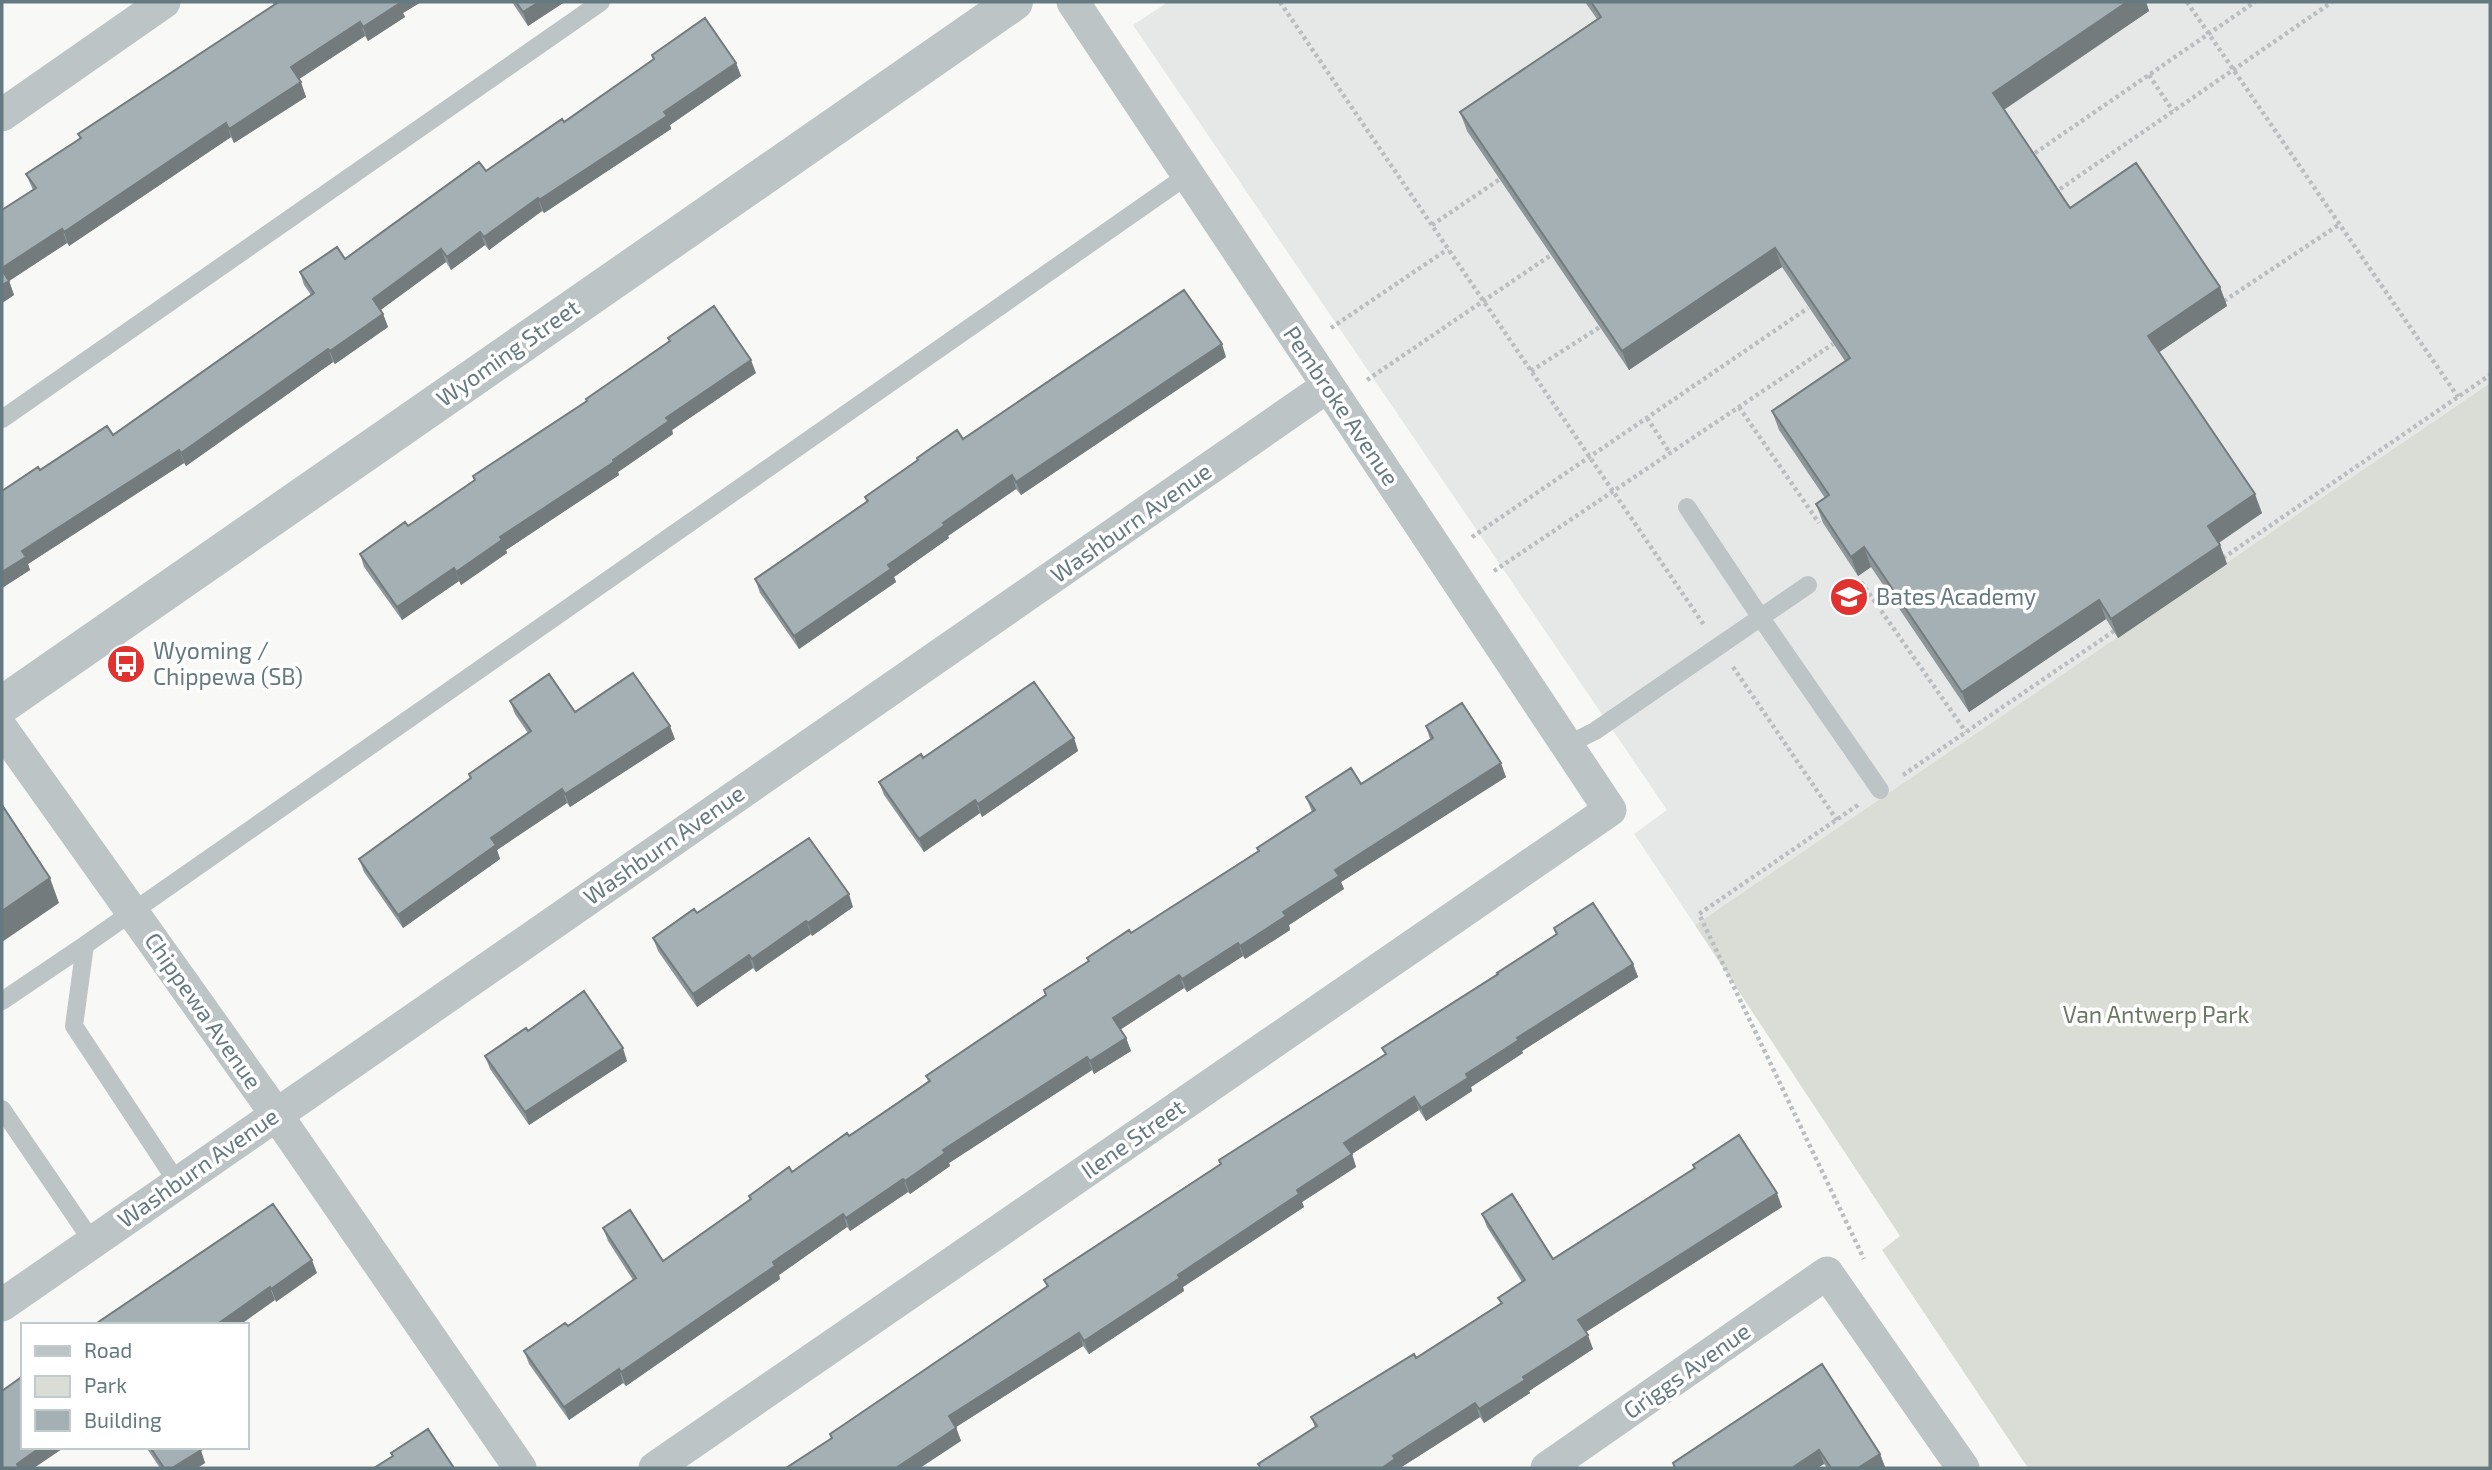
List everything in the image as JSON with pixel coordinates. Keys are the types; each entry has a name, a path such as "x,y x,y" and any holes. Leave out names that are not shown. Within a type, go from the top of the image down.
{"street":[{"path":"2,115 164,2"},
{"name":"Wyoming Street","path":"2,705 1014,2"},
{"name":"Pembroke Avenue","path":"1073,2 1610,810"},
{"name":"Washburn Avenue","path":"2,1305 1328,386"},
{"name":"Chippewa Avenue","path":"2,729 276,1114 520,1468"},
{"name":"Ilene Street","path":"655,1468 1610,810"},
{"name":"Griggs Avenue","path":"1547,1468 1827,1273 1963,1468"}],"lane":[{"path":"2,419 601,2"},
{"path":"2,1001 1188,176"},
{"path":"1687,507 1880,790"},
{"path":"1567,745 1595,731 1808,585"},
{"path":"85,944 74,1026 177,1182"},
{"path":"2,1109 92,1241"}],"path":[{"path":"1280,2 1837,820"},
{"path":"2187,2 2458,397"},
{"path":"2035,153 2255,2"},
{"path":"2060,189 2332,2"},
{"path":"2149,75 2173,111"},
{"path":"1432,225 1500,179"},
{"path":"2224,301 2340,225"},
{"path":"1328,330 1448,249"},
{"path":"1363,383 1551,256"},
{"path":"1468,540 1808,308"},
{"path":"1531,371 1600,327"},
{"path":"1490,574 1833,344"},
{"path":"2223,558 2490,375"},
{"path":"1739,407 1819,523"},
{"path":"1647,418 1670,453"},
{"path":"1861,582 1966,732"},
{"path":"1860,1250 1699,914 2114,631"}],"shaded area":[{"name":"Bates Academy","path":"1168,2 2490,2 2490,383 1695,925 1634,834 1667,810 1133,25"}],"green space":[{"name":"Van Antwerp Park","path":"2490,383 2490,1468 2028,1468 1882,1250 1900,1236 1695,925"}],"building":[{"path":"276,2 400,3 363,27 360,22 291,67 301,82 229,129 226,123 64,232 62,229 2,268 2,210 36,188 26,174 81,138 78,134"},
{"path":"516,2 539,2 523,12"},
{"path":"1591,2 2127,2 1993,93 2070,208 2136,163 2220,287 2148,336 2255,494 2208,526 2220,545 2111,619 2099,600 1962,692 1864,547 1851,557 1816,504 1829,495 1772,411 1850,358 1775,248 1622,351 1460,112 1601,17"},
{"path":"705,18 736,63 664,112 667,116 539,200 538,198 484,237 480,232 447,257 441,249 373,299 383,314 330,351 328,349 181,453 179,450 22,551 26,557 2,572 2,491 38,467 40,470 107,426 113,435 314,293 300,272 337,247 345,259 479,162 486,171 562,119 564,122 654,59 652,55"},
{"path":"2,270 9,281 2,285"},
{"path":"1184,290 1222,344 1016,482 1012,475 888,565 891,569 794,636 755,579 868,501 865,497 957,430 963,439"},
{"path":"714,306 751,360 666,418 669,421 613,460 614,462 500,537 502,540 456,572 454,568 397,607 360,554 405,522 408,526 475,480 473,476 587,401 586,399 670,341 668,338"},
{"path":"633,673 670,726 565,794 562,789 491,838 496,845 398,915 359,859 471,778 469,774 531,731 510,701 549,674 575,712"},
{"path":"1034,682 1074,738 978,804 975,800 919,839 879,782 921,754 923,758"},
{"path":"1462,703 1501,763 1335,870 1339,876 1283,912 1286,916 1182,979 1179,975 1113,1018 1126,1038 1090,1061 1087,1057 943,1150 945,1153 846,1218 843,1214 773,1262 775,1266 621,1372 619,1369 564,1407 524,1351 565,1323 568,1326 636,1278 603,1228 630,1210 663,1261 751,1199 749,1196 789,1167 792,1172 847,1133 849,1136 930,1081 926,1076 1046,995 1044,990 1089,961 1087,958 1259,851 1257,848 1315,810 1306,797 1351,768 1361,784 1433,738 1426,726"},
{"path":"2,805 50,878 2,911"},
{"path":"809,838 849,894 752,959 749,955 693,994 653,938 694,909 697,913"},
{"path":"1593,903 1633,964 1517,1038 1519,1040 1466,1074 1468,1078 1421,1108 1414,1097 1344,1143 1352,1154 1297,1190 1299,1194 1178,1275 1180,1278 1084,1341 1079,1333 949,1416 956,1428 896,1468 786,1468 832,1438 830,1434 1048,1286 1044,1280 1221,1164 1219,1160 1386,1054 1382,1048 1557,934 1554,928"},
{"path":"584,991 623,1048 525,1112 485,1056 526,1028 528,1031"},
{"path":"1739,1135 1777,1193 1578,1320 1588,1335 1523,1377 1525,1380 1479,1409 1475,1403 1393,1456 1395,1459 1382,1468 1261,1468 1258,1464 1317,1426 1311,1417 1414,1354 1416,1358 1502,1303 1498,1298 1525,1280 1482,1214 1512,1194 1553,1259 1695,1168 1693,1165"},
{"path":"273,1204 312,1260 219,1323 97,1323"},
{"path":"1822,1364 1880,1454 1858,1468 1831,1468 1819,1450 1792,1468 1675,1468 1673,1463"},
{"path":"21,1377 21,1449 38,1449 17,1464 19,1468 2,1468 2,1391"},
{"path":"428,1429 454,1468 374,1468 393,1456 391,1453"},
{"path":"151,1449 201,1450 172,1468 164,1468"}],"place":[{"name":"Bates Academy","path":"1849,597"},
{"name":"Wyoming / Chippewa (SB)","path":"126,664"}]}
